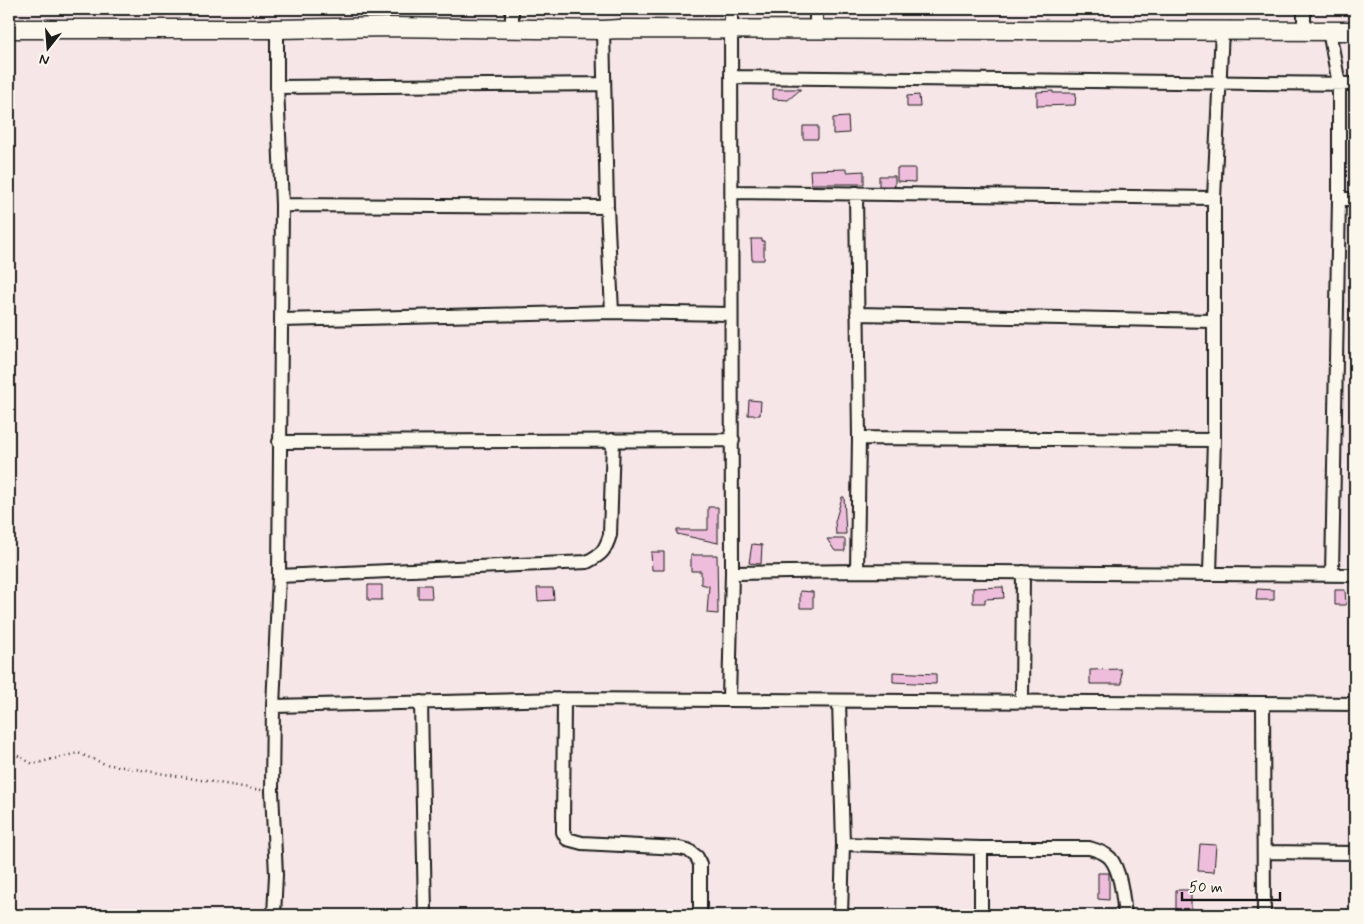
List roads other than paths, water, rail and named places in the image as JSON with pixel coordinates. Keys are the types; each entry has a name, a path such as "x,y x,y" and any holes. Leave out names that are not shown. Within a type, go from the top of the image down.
{"street":[{"path":"512,9 512,28"},
{"path":"729,699 733,440 731,9"},
{"path":"816,9 816,30"},
{"path":"1304,9 1304,31"},
{"path":"9,29 389,27 603,30 1355,31"},
{"path":"274,915 276,875 272,791 273,706 279,576 282,205 277,88 277,29"},
{"path":"603,30 607,207 612,312"},
{"path":"1210,572 1214,440 1214,198 1222,30"},
{"path":"1329,31 1339,84 1339,199 1332,574"},
{"path":"732,77 1355,84"},
{"path":"277,88 604,84"},
{"path":"732,192 1214,198"},
{"path":"856,194 859,438 857,571"},
{"path":"1339,199 1355,199"},
{"path":"282,205 607,207"},
{"path":"281,320 612,312 731,314"},
{"path":"857,314 1213,321"},
{"path":"859,438 1214,440"},
{"path":"279,576 587,562 598,556 606,548 610,535 613,440"},
{"path":"279,442 733,440"},
{"path":"732,572 1210,572 1355,575"},
{"path":"1022,572 1022,701"},
{"path":"273,706 564,699 1355,704"},
{"path":"564,699 563,832 567,839 582,843 668,846 688,850 697,857 700,864 700,915"},
{"path":"839,701 843,844 841,915"},
{"path":"421,702 425,915"},
{"path":"1263,703 1264,915"},
{"path":"843,844 981,848 1088,848 1104,853 1110,858 1122,891 1125,915"},
{"path":"981,848 981,915"},
{"path":"1264,852 1355,853"}]}
